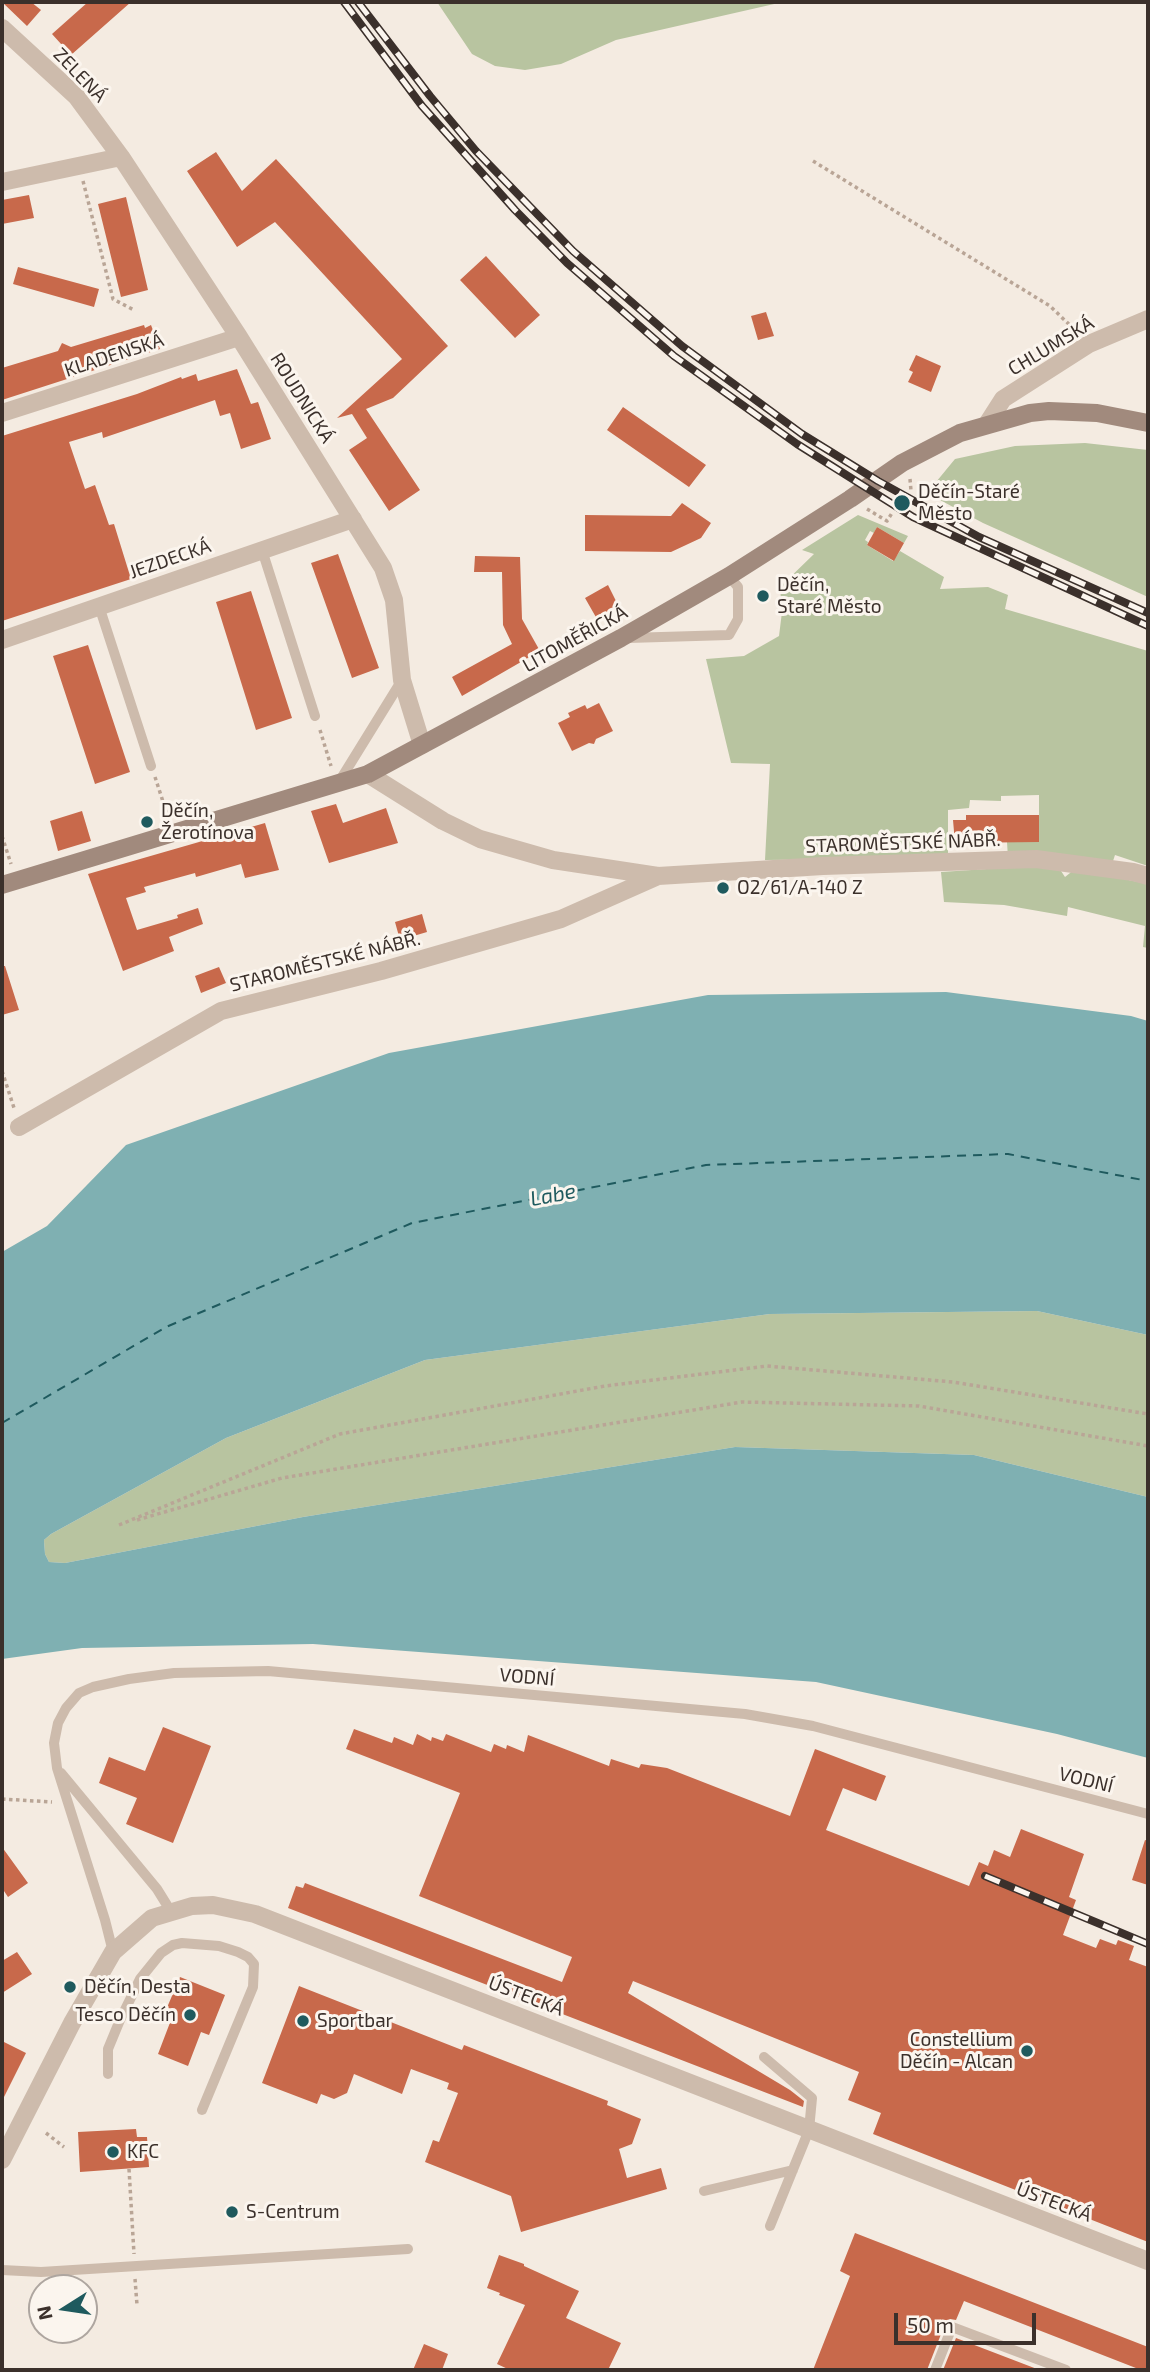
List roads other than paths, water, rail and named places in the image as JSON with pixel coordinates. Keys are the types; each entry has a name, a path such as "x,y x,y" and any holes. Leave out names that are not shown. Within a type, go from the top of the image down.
{"main road":[{"name":"LITOMĚŘICKÁ","path":"9,882 368,774 621,638 729,576 902,463 960,433 1030,413 1097,413 1148,423"}],"street":[{"name":"ZELENÁ","path":"2,28 76,96 121,157"},
{"path":"2,182 121,157"},
{"name":"ROUDNICKÁ","path":"121,157 239,337 383,568 394,600 402,680 422,745"},
{"name":"CHLUMSKÁ","path":"987,424 1003,399 1089,344 1148,319"},
{"name":"KLADENSKÁ","path":"2,413 239,337"},
{"name":"JEZDECKÁ","path":"2,640 353,519"},
{"name":"STAROMĚSTSKÉ NÁBŘ.","path":"368,774 443,821 480,839 553,860 658,876 823,866 1036,859 1148,876"},
{"name":"STAROMĚSTSKÉ NÁBŘ.","path":"19,1127 221,1011 381,971 561,919 658,876"},
{"name":"ÚSTECKÁ","path":"2,2160 8,2134 113,1952 152,1918 170,1910 212,1905 255,1914 1148,2261"}],"lane":[{"path":"262,550 315,716"},
{"path":"621,638 730,635 738,619 738,587 729,576"},
{"path":"99,606 151,765"},
{"path":"338,784 402,680"},
{"name":"VODNÍ","path":"113,1952 57,1768 54,1743 58,1723 79,1693 117,1681 163,1674 268,1671 745,1714 813,1726 1148,1814"},
{"path":"57,1768 157,1889 170,1910"},
{"path":"108,2074 108,2049 120,2020 141,1979 161,1953 182,1943 219,1946 238,1952 248,1956 254,1964 253,1987 202,2109"},
{"path":"764,2057 812,2098 809,2130 769,2226"},
{"path":"704,2191 793,2170"},
{"path":"2,2270 41,2272 408,2249"},
{"path":"935,2370 952,2327 1066,2370"}],"water":[{"name":"Labe","path":"946,992 1131,1016 1148,1021 1148,1335 1037,1311 770,1314 425,1360 226,1438 51,1534 44,1540 45,1554 49,1562 65,1563 303,1517 735,1447 974,1455 1148,1497 1148,1758 1057,1734 816,1682 313,1644 82,1648 2,1659 2,1252 47,1226 126,1145 389,1053 708,995"}],"railway":[{"path":"344,2 422,106 515,210 567,263 674,356 797,444 913,517 1148,626"},
{"path":"358,2 476,151 573,251 682,346 802,434 878,481 979,537 1148,613"},
{"path":"985,1876 1148,1944"}],"place":[{"name":"Děčín-Staré Město","path":"902,503"},
{"name":"Děčín, Staré Město","path":"763,596"},
{"name":"Děčín, Žerotínova","path":"147,822"},
{"name":"O2/61/A-140 Z","path":"723,888"},
{"name":"Děčín, Desta","path":"70,1987"},
{"name":"Tesco Děčín","path":"190,2015"},
{"name":"Sportbar","path":"303,2021"},
{"name":"Constellium Děčín - Alcan","path":"1027,2051"},
{"name":"KFC","path":"113,2152"},
{"name":"S-Centrum","path":"232,2212"}]}
